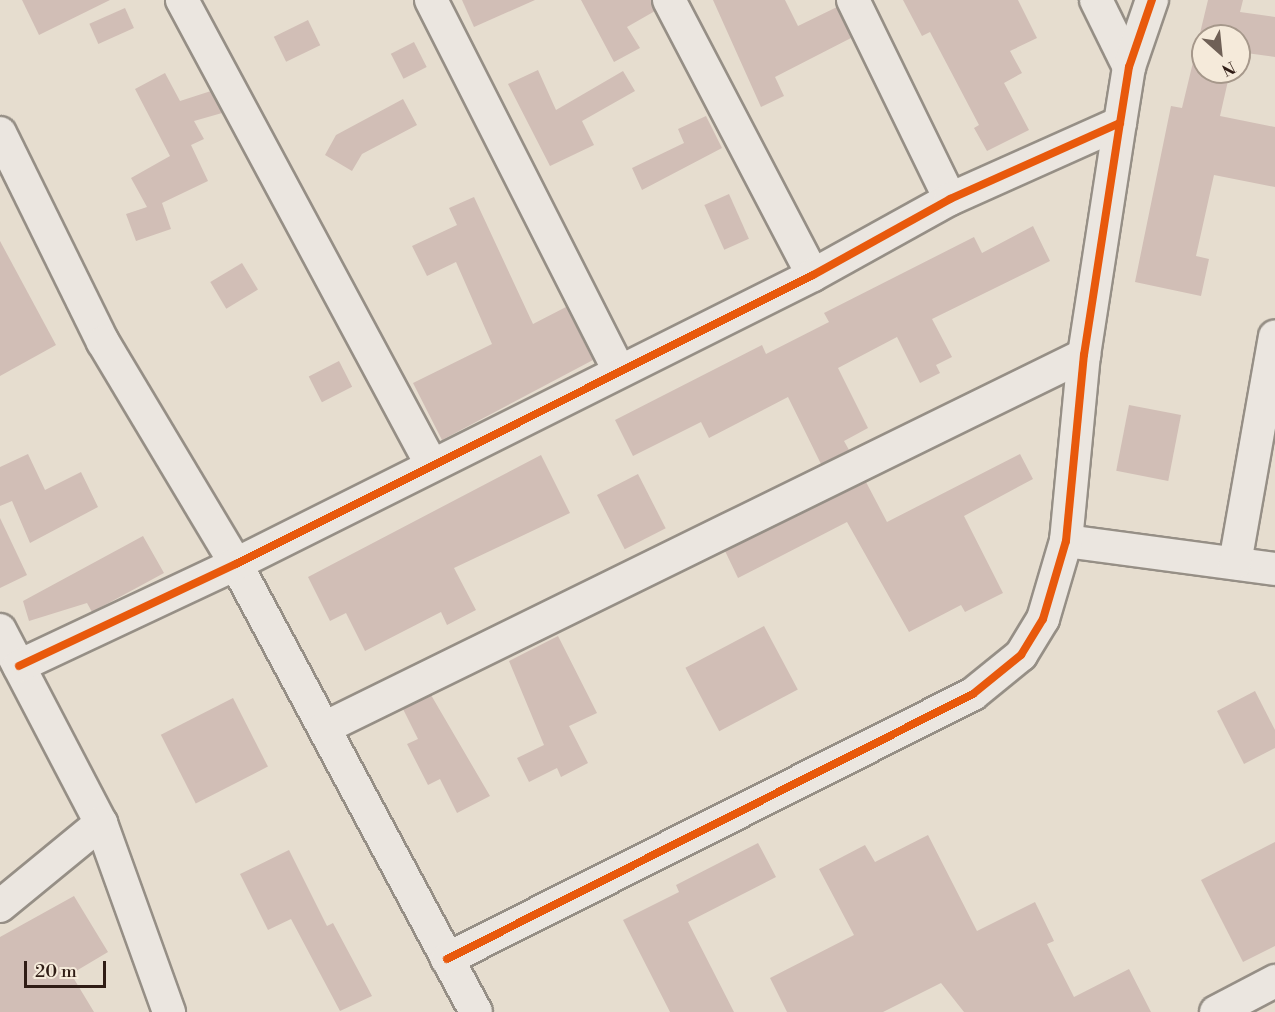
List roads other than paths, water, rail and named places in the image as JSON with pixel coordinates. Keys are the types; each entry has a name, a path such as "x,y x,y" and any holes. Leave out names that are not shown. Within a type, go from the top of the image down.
{"street":[{"path":"182,0 430,462"},
{"path":"431,0 619,371"},
{"path":"669,0 813,274"},
{"path":"853,0 950,199"},
{"path":"1096,0 1129,67"},
{"path":"447,959 995,680 1021,655 1043,619 1066,541 1084,355 1119,123 1129,67 1152,0"},
{"path":"19,666 236,564 430,462 813,274 950,199 1119,123"},
{"path":"0,133 104,342 236,564 476,1012"},
{"path":"1235,563 1271,379 1275,336"},
{"path":"324,728 1084,355"},
{"path":"1066,541 1275,569"},
{"path":"0,630 101,823 170,1012"},
{"path":"0,906 101,823"},
{"path":"1216,1012 1275,981"}]}
